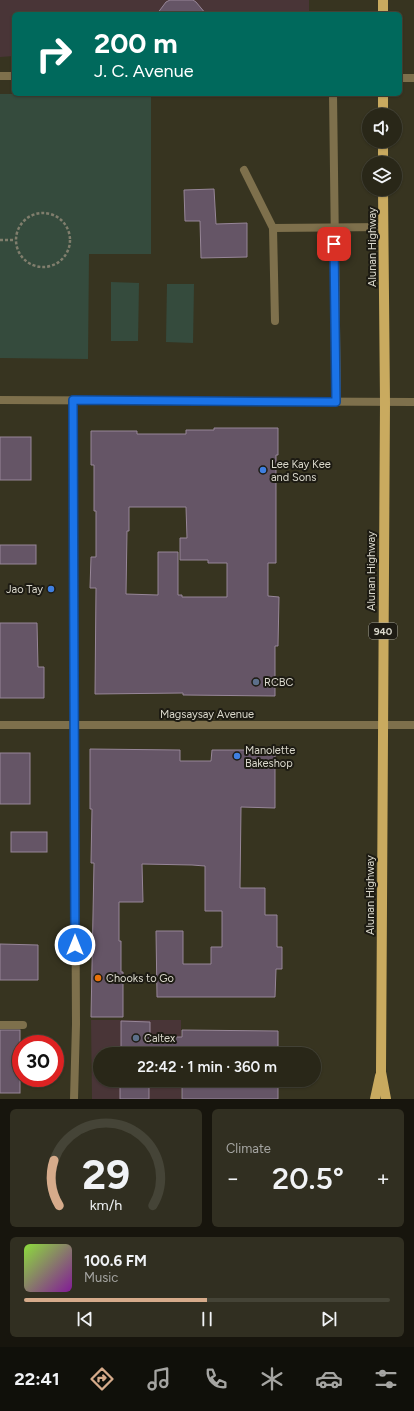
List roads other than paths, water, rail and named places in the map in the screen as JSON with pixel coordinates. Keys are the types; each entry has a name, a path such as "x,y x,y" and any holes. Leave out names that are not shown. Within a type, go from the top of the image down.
{"main road":[{"path":"383,0 383,12"},
{"path":"383,96 383,108"},
{"name":"Alunan Highway","path":"384,196 385,402 381,1072 386,1099"},
{"name":"Alunan Highway","path":"375,1099 381,1072"}],"street":[{"path":"0,76 12,76"},
{"path":"402,78 414,78"},
{"path":"333,96 336,402"},
{"path":"244,170 273,228 275,321"},
{"path":"273,228 384,227"},
{"path":"0,400 414,402"},
{"path":"73,400 76,1024 74,1099"},
{"name":"Magsaysay Avenue","path":"0,725 414,725"},
{"path":"0,1025 23,1025"}],"place":[{"name":"Lee Kay Kee and Sons","path":"263,470"},
{"name":"Jao Tay","path":"51,589"},
{"name":"RCBC","path":"256,682"},
{"name":"Manolette Bakeshop","path":"237,756"},
{"name":"Chooks to Go","path":"98,978"},
{"name":"Caltex","path":"136,1038"}]}
